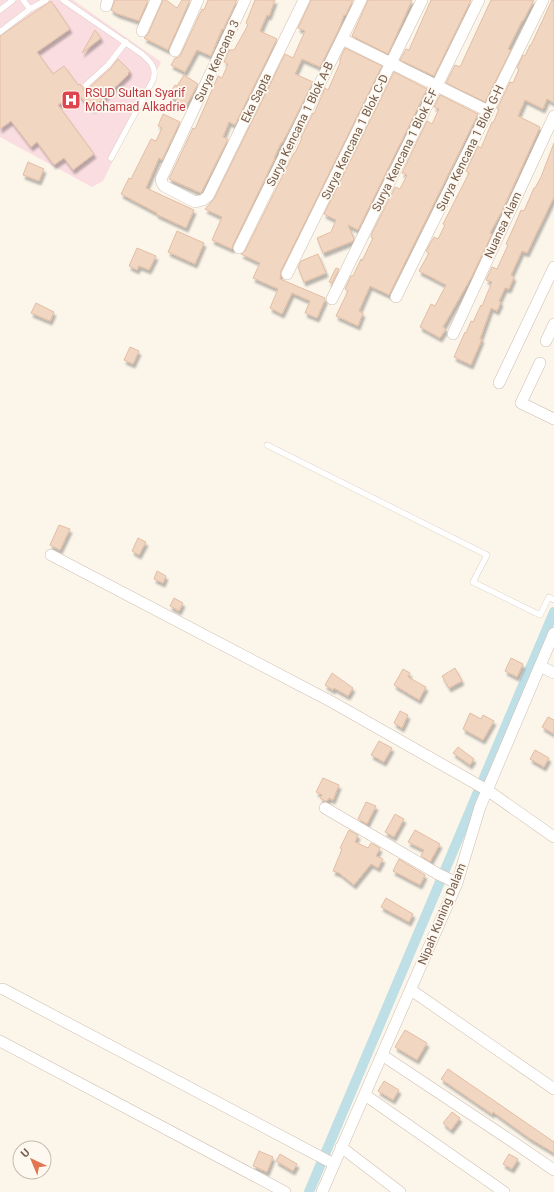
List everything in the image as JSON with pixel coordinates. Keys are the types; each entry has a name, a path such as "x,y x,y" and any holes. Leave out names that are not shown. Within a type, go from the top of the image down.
{"street":[{"path":"142,31 156,0"},
{"path":"175,51 198,0"},
{"name":"Surya Kencana 3","path":"208,196 203,200 195,202 164,186 161,179 245,0"},
{"name":"Eka Sapta","path":"208,196 304,0"},
{"name":"Surya Kencana 1 Blok A-B","path":"239,248 361,0"},
{"name":"Surya Kencana 1 Blok C-D","path":"287,274 422,0"},
{"name":"Surya Kencana 1 Blok E-F","path":"332,300 479,0"},
{"name":"Surya Kencana 1 Blok G-H","path":"396,297 544,0"},
{"path":"342,39 488,111"},
{"name":"Nuansa Alam","path":"453,334 554,116"},
{"path":"499,382 554,268"},
{"path":"546,341 554,324"},
{"path":"540,363 521,403 554,419"},
{"path":"51,555 332,702 483,787 554,837"},
{"name":"Nipah Kuning Dalam","path":"322,1192 411,990 448,878 480,807 483,787 554,633"},
{"path":"540,666 554,673"},
{"path":"325,808 448,878"},
{"path":"3,989 334,1164"},
{"path":"411,990 554,1089"},
{"path":"0,1041 285,1192"},
{"path":"382,1055 554,1170"},
{"path":"365,1095 504,1192"},
{"path":"341,1147 400,1192"}],"lane":[{"path":"0,10 13,0"},
{"path":"23,0 30,9"},
{"path":"0,32 30,9 46,0"},
{"path":"63,0 126,42 149,60 155,69 155,74 111,158"},
{"path":"86,85 108,65 126,42"},
{"path":"267,445 487,555 473,582 540,615 551,599"}],"shaded area":[{"name":"RSUD Sultan Syarif Mohamad Alkadrie","path":"0,0 73,0 161,62 103,181 92,187 0,137"}],"building":[{"path":"115,0 148,0 139,21 111,10"},
{"path":"163,0 166,0 177,8 182,0 190,0 168,50 144,38 148,34"},
{"path":"208,0 237,0 223,30 222,29 211,56 197,50 185,72 171,65 175,58 179,57 181,54 202,9 204,10"},
{"path":"255,0 275,0 269,16 267,15 260,31 277,39 235,125 229,122 223,137 228,139 201,193 169,179 193,128 195,129 218,76 222,78 228,64 224,62 229,50 234,50 248,25 246,23"},
{"path":"311,0 353,0 345,16 344,15 339,29 320,67 302,59 295,74 313,82 281,143 232,249 212,240 222,217 205,209 214,199 285,54 293,58 305,31 298,28"},
{"path":"368,0 412,0 388,54 352,36"},
{"path":"431,0 471,0 434,76 400,60 406,49 409,50"},
{"path":"491,0 534,0 508,49 511,50 485,102 446,83 455,65 460,67"},
{"path":"552,0 554,0 554,103 547,99 543,109 525,100 518,116 540,127 502,211 490,233 492,234 472,276 443,327 446,329 440,338 420,327 431,304 435,306 446,285 419,271 429,253 426,251 434,237 438,239 445,225 443,224 469,173 466,171 478,146 481,148 499,109 497,109 510,82 513,83 519,69 517,68 523,55 525,56 531,45"},
{"path":"51,1 70,29 37,52 53,74 64,66 78,85 80,84 84,90 89,88 111,68 118,59 130,71 128,73 129,74 92,109 76,92 58,105 94,154 73,170 64,158 54,165 37,142 31,147 11,121 0,129 0,36"},
{"path":"95,30 101,38 82,53"},
{"path":"345,48 382,66 281,271 280,279 325,298 325,300 317,318 305,313 310,301 292,293 282,314 270,308 278,289 253,278 260,263 241,254 245,251 295,153 325,88 328,90"},
{"path":"394,72 427,89 358,230 348,225 354,239 353,241 323,253 317,238 331,232 336,220 324,214"},
{"path":"184,75 198,84 186,106 169,95"},
{"path":"440,95 478,114 389,295 370,286 359,311 363,313 358,326 336,316 348,291 345,289 361,259 362,261 373,238 371,237 372,233 395,187 400,189 407,175 402,173 427,121 432,124 439,109 434,107"},
{"path":"163,114 180,122 162,160 159,158 146,188 194,210 186,228 156,214 157,213 121,194 129,178 131,179 151,139 156,141 162,128 158,126"},
{"path":"554,143 554,197 527,253 522,251 511,275 514,277 509,289 505,288 499,301 501,302 497,311 491,308 480,339 482,339 471,365 454,357 471,321 473,322 481,305 482,306 492,282 486,280 492,267 497,269 521,210 524,211 534,188 541,177"},
{"path":"28,162 44,169 39,181 23,175"},
{"path":"177,231 204,243 195,264 168,252"},
{"path":"137,248 156,256 149,270 139,266 137,270 129,266"},
{"path":"318,254 326,273 304,282 298,267 301,261"},
{"path":"336,268 339,269 332,283 329,282"},
{"path":"36,303 54,312 50,321 31,313"},
{"path":"130,347 139,351 133,364 124,360"},
{"path":"59,525 70,529 60,550 50,545"},
{"path":"138,538 146,542 139,555 132,551"},
{"path":"157,571 166,576 163,583 154,579"},
{"path":"174,598 183,603 179,611 170,606"},
{"path":"511,658 523,664 517,677 505,671"},
{"path":"455,668 462,681 449,688 442,676"},
{"path":"403,669 410,673 408,677 426,687 419,700 394,685"},
{"path":"332,673 353,688 348,696 325,685"},
{"path":"400,711 408,715 402,728 394,723"},
{"path":"470,713 481,719 483,715 494,721 483,740 463,729"},
{"path":"548,717 554,720 554,734 542,727"},
{"path":"379,741 392,748 384,762 371,755"},
{"path":"458,747 474,759 470,765 453,753"},
{"path":"535,750 549,758 544,767 530,759"},
{"path":"323,778 339,785 333,800 329,798 325,801 320,798 322,795 316,792"},
{"path":"366,802 376,806 367,824 358,819"},
{"path":"395,814 404,819 394,837 385,832"},
{"path":"349,830 358,835 355,842 368,848 371,843 380,848 376,856 383,859 378,868 371,864 354,885 339,873 333,871 342,849 340,848"},
{"path":"415,830 440,844 430,862 421,856 424,850 408,842"},
{"path":"399,859 425,875 420,885 393,871"},
{"path":"386,898 413,914 409,922 381,907"},
{"path":"405,1030 427,1043 417,1060 395,1047"},
{"path":"448,1069 554,1142 554,1153 529,1138 493,1112 492,1114 441,1079"},
{"path":"384,1081 399,1090 393,1100 378,1091"},
{"path":"452,1112 460,1118 451,1130 443,1123"},
{"path":"259,1151 273,1157 267,1172 253,1166"},
{"path":"280,1154 297,1164 293,1171 276,1161"},
{"path":"509,1154 518,1159 512,1169 503,1164"}],"waterway":[{"path":"309,1192 554,612"}],"place":[{"name":"RSUD Sultan Syarif Mohamad Alkadrie","path":"71,100"}]}
